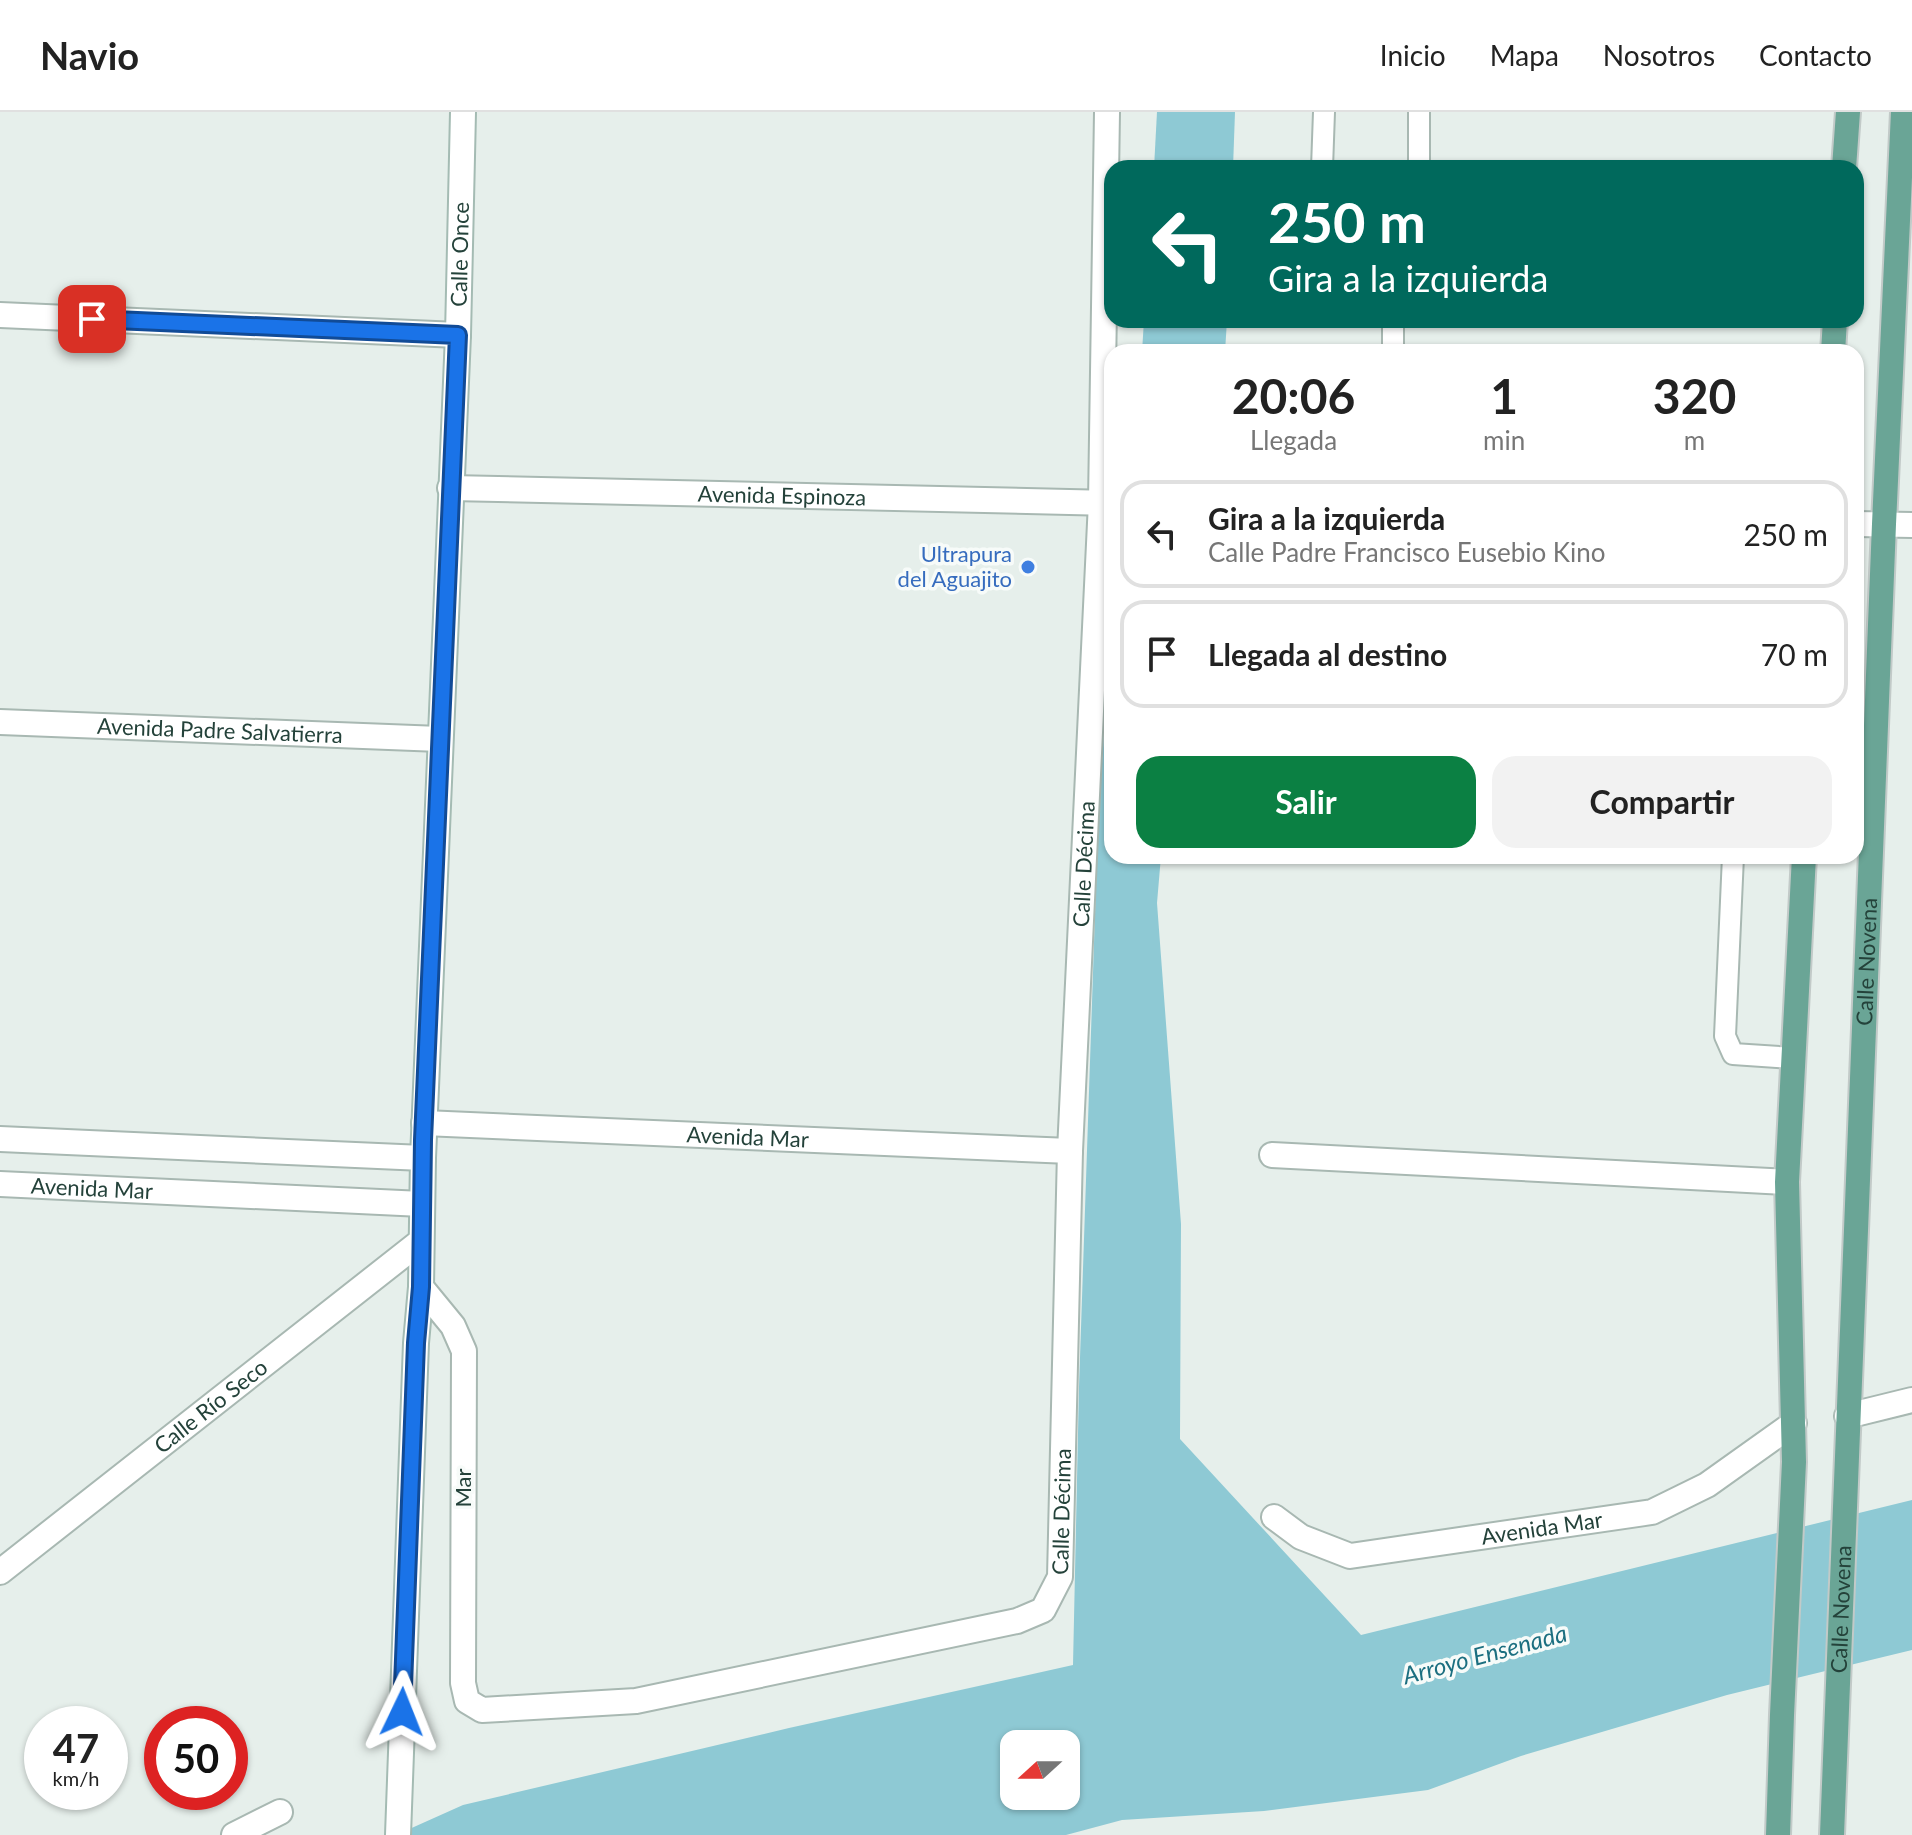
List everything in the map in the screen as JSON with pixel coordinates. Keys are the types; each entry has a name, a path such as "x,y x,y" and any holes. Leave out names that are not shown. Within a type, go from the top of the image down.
{"main road":[{"path":"1845,160 1848,112"},
{"name":"Calle Novena","path":"1832,1835 1903,112"},
{"path":"1778,1835 1794,1462 1787,1182 1804,864"}],"street":[{"name":"Calle Once","path":"398,1835 416,1343 421,1287 424,1123 458,335 463,112"},
{"name":"Calle Décima","path":"1107,112 1107,160"},
{"path":"0,315 458,335"},
{"name":"Avenida Espinoza","path":"450,488 1104,502"},
{"path":"1864,524 1912,525"},
{"name":"Calle Décima","path":"467,1701 482,1710 636,1701 1017,1621 1043,1610 1060,1577 1070,1151 1104,555"},
{"name":"Avenida Padre Salvatierra","path":"0,722 440,739"},
{"name":"Avenida Mar","path":"424,1123 1070,1151"},
{"name":"Avenida Mar","path":"0,1139 423,1158"},
{"path":"1272,1155 1787,1182"},
{"name":"Avenida Mar","path":"0,1184 422,1204"},
{"name":"Calle Río Seco","path":"0,1572 421,1241"},
{"name":"Mar","path":"421,1287 453,1326 464,1351 463,1683 467,1701"},
{"path":"1847,1416 1912,1400"},
{"name":"Avenida Mar","path":"1274,1517 1301,1537 1350,1556 1652,1512 1707,1485 1794,1423"},
{"path":"234,1835 280,1812"}],"lane":[{"path":"1322,160 1324,112"},
{"path":"1419,112 1419,160"},
{"path":"1733,864 1725,1036 1733,1054 1793,1058"}],"water":[{"path":"1157,112 1235,112 1233,160 1154,160"},
{"path":"1144,328 1226,328 1226,344 1142,344"},
{"name":"Arroyo Ensenada","path":"1104,733 1104,864 1160,864 1157,903 1181,1224 1180,1439 1361,1635 1912,1500 1912,1650 1727,1695 1521,1756 1428,1790 1264,1811 1122,1820 1066,1835 396,1835 463,1805 1073,1665 1079,1387 1098,825"}],"place":[{"name":"Ultrapura del Aguajito","path":"1028,567"}],"route":[{"path":"92,319 458,335 402,1712"}]}
